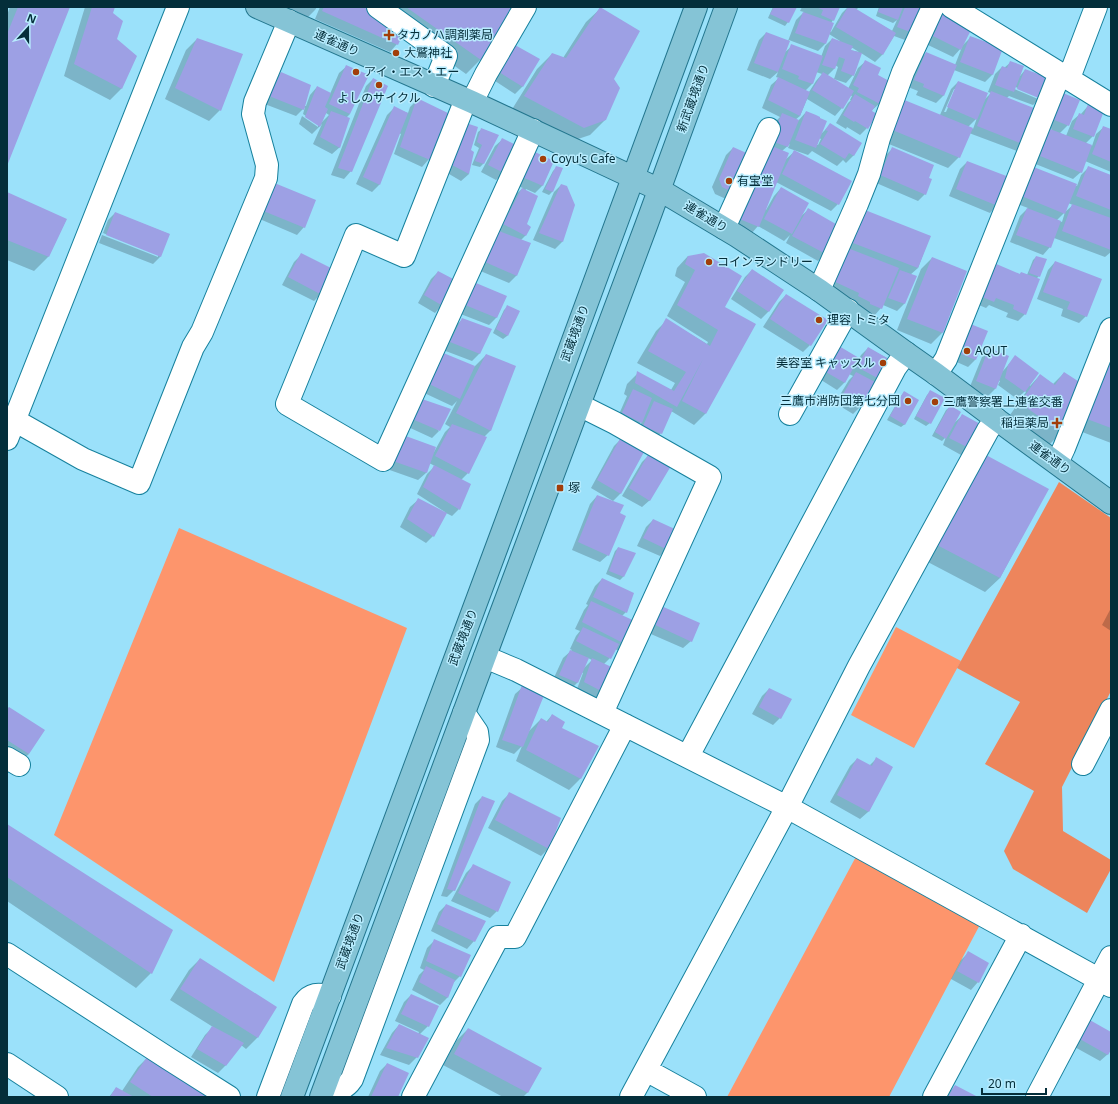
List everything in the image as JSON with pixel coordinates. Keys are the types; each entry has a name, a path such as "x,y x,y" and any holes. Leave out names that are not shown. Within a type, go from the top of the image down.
{"main road":[{"name":"連雀通り","path":"257,7 534,130 660,190 724,228 848,310 1111,503"},
{"path":"633,177 696,7"},
{"name":"新武蔵境通り","path":"660,190 726,7"},
{"name":"武蔵境通り","path":"292,1097 633,177"},
{"path":"323,1094 464,712 660,190"}],"street":[{"path":"178,7 11,420 83,459 139,483 193,348 202,332 266,178 267,165 253,114 253,108 289,21"},
{"path":"378,7 446,56 434,86"},
{"path":"525,7 469,101 404,256 356,235 287,404 384,460 534,130"},
{"path":"819,290 857,204 868,174 878,138 903,72 932,7"},
{"path":"952,7 1111,105"},
{"path":"936,374 946,359 1064,75 1096,7"},
{"path":"724,228 769,129"},
{"path":"790,414 848,310"},
{"path":"1057,463 1111,329"},
{"path":"688,756 895,368 906,353"},
{"path":"579,405 615,423 710,477 602,713"},
{"path":"631,1097 787,807 859,666 988,430 996,419"},
{"path":"485,657 516,670 787,807 1021,935 1105,983"},
{"path":"1083,764 1111,710"},
{"path":"413,1097 498,937 515,937 625,725"},
{"path":"934,1097 1021,935"},
{"path":"7,954 229,1097"},
{"path":"1037,1097 1105,983 1111,957"},
{"path":"268,1097 303,1004 313,995 330,996"},
{"path":"7,1064 57,1097"},
{"path":"646,1070 695,1097"}],"shaded area":[{"path":"1059,482 1111,518 1111,691 1062,787 1063,831 1111,860 1111,869 1087,913 1013,869 1004,851 1034,791 985,764 1020,702 957,668"},
{"path":"179,528 407,628 274,982 54,835"},
{"path":"896,627 961,661 914,748 851,715"},
{"path":"859,851 984,917 889,1097 727,1097"}],"building":[{"path":"18,7 70,7 7,166 7,34"},
{"path":"92,7 115,7 113,13 123,21 117,39 137,56 122,89 74,64"},
{"path":"324,7 364,7 403,34 398,45 322,11"},
{"path":"406,7 517,7 481,60"},
{"path":"600,7 640,31 614,79 620,88 606,120 584,128 524,96 552,53 566,58"},
{"path":"774,7 797,7 789,23 770,14"},
{"path":"816,7 840,7 834,21 821,15 823,10"},
{"path":"848,7 853,7 896,33 883,55 836,27"},
{"path":"880,7 903,7 898,20 878,12"},
{"path":"905,7 924,7 913,33 897,27"},
{"path":"937,11 972,28 961,50 933,36 937,28 931,25"},
{"path":"803,12 834,23 826,44 795,33"},
{"path":"766,32 790,41 778,72 754,63"},
{"path":"970,36 1003,48 993,75 960,62"},
{"path":"197,38 243,54 221,111 175,88"},
{"path":"832,38 853,46 851,50 862,53 854,76 841,71 845,59 839,57 835,69 822,65"},
{"path":"791,44 823,56 813,84 798,79 799,76 782,69"},
{"path":"515,45 540,59 523,87 499,72"},
{"path":"926,52 957,65 944,96 923,87 924,84 914,80"},
{"path":"865,60 881,68 878,75 891,82 880,104 857,92 859,88 853,85"},
{"path":"1010,61 1024,66 1014,92 995,85 1002,66 1007,68"},
{"path":"346,65 369,75 350,114 329,104"},
{"path":"1025,69 1049,78 1041,99 1017,89"},
{"path":"281,72 311,85 304,110 269,96"},
{"path":"823,72 854,91 843,109 812,90"},
{"path":"778,77 810,92 800,116 768,100"},
{"path":"373,78 388,86 352,172 338,168"},
{"path":"958,81 988,93 977,120 947,107"},
{"path":"317,86 331,93 325,107 328,109 320,127 305,117"},
{"path":"991,91 1039,110 1025,145 977,126"},
{"path":"1063,93 1080,100 1069,126 1052,119"},
{"path":"855,94 875,106 872,111 877,114 868,129 843,115"},
{"path":"417,98 452,115 430,160 400,147"},
{"path":"902,99 973,128 960,158 890,129"},
{"path":"1088,104 1104,111 1094,137 1073,129 1079,113 1084,115"},
{"path":"394,106 408,113 380,185 363,177"},
{"path":"331,111 350,118 340,148 320,137"},
{"path":"806,111 827,121 816,148 795,140"},
{"path":"782,113 799,120 788,147 771,141"},
{"path":"466,123 478,127 471,150 474,152 469,174 450,164"},
{"path":"830,123 862,143 854,156 849,153 845,159 820,144 828,131 825,130"},
{"path":"1103,126 1111,129 1111,162 1092,154"},
{"path":"481,128 499,135 484,164 475,161 482,145 477,142"},
{"path":"1050,129 1092,145 1082,173 1040,156"},
{"path":"502,138 518,146 504,173 488,165"},
{"path":"767,144 789,153 759,227 737,218"},
{"path":"733,147 751,155 734,193 722,187 719,179"},
{"path":"892,147 934,165 929,178 932,179 926,195 880,175"},
{"path":"794,150 852,181 839,205 782,174"},
{"path":"533,151 554,161 543,186 522,177"},
{"path":"967,161 1009,177 998,206 956,189"},
{"path":"556,166 563,168 553,192 545,189"},
{"path":"1031,166 1077,184 1065,214 1019,195"},
{"path":"1088,166 1111,175 1111,210 1076,196"},
{"path":"272,182 316,200 305,228 261,210"},
{"path":"561,184 567,186 575,205 563,242 539,233"},
{"path":"781,187 809,203 792,234 764,219"},
{"path":"522,188 538,196 527,224 531,227 526,236 503,224"},
{"path":"7,192 67,219 49,257 7,240"},
{"path":"1072,204 1111,218 1111,250 1062,231"},
{"path":"808,208 841,227 826,254 792,236"},
{"path":"1027,208 1061,221 1051,248 1016,235"},
{"path":"865,210 931,236 918,268 853,243"},
{"path":"115,212 170,234 161,257 106,235"},
{"path":"499,231 531,243 517,276 485,262"},
{"path":"845,247 899,268 882,309 870,304 870,302 858,296 859,293 831,280"},
{"path":"301,253 335,270 322,295 288,277"},
{"path":"704,253 742,276 725,307 756,324 706,414 682,401 703,359 677,407 635,383 637,371 674,391 686,372 648,351 666,318 710,346 718,330 677,305 695,270 685,264 688,256"},
{"path":"1036,256 1047,259 1040,277 1029,273"},
{"path":"932,257 967,271 943,333 907,319"},
{"path":"1055,261 1102,279 1087,317 1067,309 1070,302 1043,292"},
{"path":"994,263 1020,274 1021,272 1040,279 1026,315 1013,309 1014,305 996,298 994,302 980,296"},
{"path":"752,269 784,290 769,312 737,291"},
{"path":"900,270 917,276 905,304 888,298"},
{"path":"438,271 457,281 443,306 424,295"},
{"path":"476,283 507,296 497,318 465,305"},
{"path":"786,294 828,320 811,346 770,319"},
{"path":"507,305 520,311 508,336 496,329"},
{"path":"462,318 492,329 480,354 450,342"},
{"path":"968,323 988,331 976,360 956,352"},
{"path":"839,346 859,358 845,383 824,371"},
{"path":"868,347 887,358 890,367 883,381 857,367"},
{"path":"989,348 1009,356 996,389 976,381"},
{"path":"441,352 475,366 460,399 427,383"},
{"path":"486,354 516,366 491,431 456,413"},
{"path":"1015,355 1039,373 1025,392 1005,378 1008,365"},
{"path":"1111,359 1111,428 1087,419"},
{"path":"856,372 875,382 861,407 842,396"},
{"path":"1064,372 1081,383 1062,433 1020,403 1040,374 1055,385"},
{"path":"633,389 652,398 642,423 622,413"},
{"path":"930,390 945,398 931,424 916,416"},
{"path":"904,391 919,400 905,425 890,416"},
{"path":"422,399 451,409 440,431 412,419"},
{"path":"654,401 673,409 662,434 643,426"},
{"path":"950,405 961,412 946,439 935,432"},
{"path":"962,414 982,425 969,448 949,438"},
{"path":"452,424 487,437 469,474 435,456"},
{"path":"403,435 436,447 427,473 390,460"},
{"path":"621,437 644,452 621,494 597,480"},
{"path":"649,453 671,466 650,501 629,488"},
{"path":"986,455 1049,489 1000,578 937,545"},
{"path":"434,465 471,484 460,510 423,487"},
{"path":"597,495 624,505 620,513 626,516 609,556 578,542"},
{"path":"418,498 447,513 434,537 407,519"},
{"path":"653,519 677,530 668,550 643,538"},
{"path":"618,547 636,553 624,577 609,571"},
{"path":"602,578 634,593 627,613 593,597"},
{"path":"591,601 637,622 627,645 582,622"},
{"path":"659,605 700,623 692,642 651,623"},
{"path":"583,627 619,644 611,659 576,641"},
{"path":"570,650 589,658 578,683 559,675"},
{"path":"592,658 616,669 603,692 584,682"},
{"path":"522,685 545,693 523,747 502,740"},
{"path":"769,688 792,699 781,719 759,707"},
{"path":"9,707 45,730 29,754 7,740 7,709"},
{"path":"552,714 565,722 562,728 599,746 581,779 526,750 541,718 548,722"},
{"path":"876,757 893,767 869,812 837,795 857,758 872,766"},
{"path":"509,792 561,818 549,849 495,820"},
{"path":"482,796 495,801 455,891 447,889"},
{"path":"7,824 173,930 152,974 7,877"},
{"path":"473,864 511,882 498,912 458,893"},
{"path":"446,904 486,921 475,942 437,924"},
{"path":"434,939 471,955 461,977 426,961"},
{"path":"968,951 989,963 979,983 957,971"},
{"path":"200,958 277,1007 258,1038 180,989"},
{"path":"426,966 455,980 448,998 419,982"},
{"path":"411,994 439,1006 429,1027 401,1014"},
{"path":"1088,1019 1111,1032 1111,1050 1108,1055 1078,1038"},
{"path":"399,1024 429,1038 418,1058 386,1048"},
{"path":"212,1026 244,1043 226,1066 197,1049"},
{"path":"468,1028 542,1068 528,1093 454,1054"},
{"path":"149,1054 215,1097 153,1097 130,1082"},
{"path":"387,1063 409,1073 398,1097 371,1097"},
{"path":"955,1085 978,1097 948,1097"},
{"path":"116,1087 134,1097 110,1097"}],"place":[{"name":"タカノハ調剤薬局","path":"389,35"},
{"name":"大鷲神社","path":"396,53"},
{"name":"アイ・エス・エー","path":"356,72"},
{"name":"よしのサイクル","path":"379,85"},
{"name":"Coyu's Cafe","path":"543,159"},
{"name":"有宝堂","path":"729,181"},
{"name":"コインランドリー","path":"709,262"},
{"name":"理容 トミタ","path":"819,320"},
{"name":"AQUT","path":"967,351"},
{"name":"美容室 キャッスル","path":"883,363"},
{"name":"三鷹市消防団第七分団","path":"908,401"},
{"name":"三鷹警察署上連雀交番","path":"935,402"},
{"name":"稲垣薬局","path":"1057,423"},
{"name":"塚","path":"560,488"}]}
